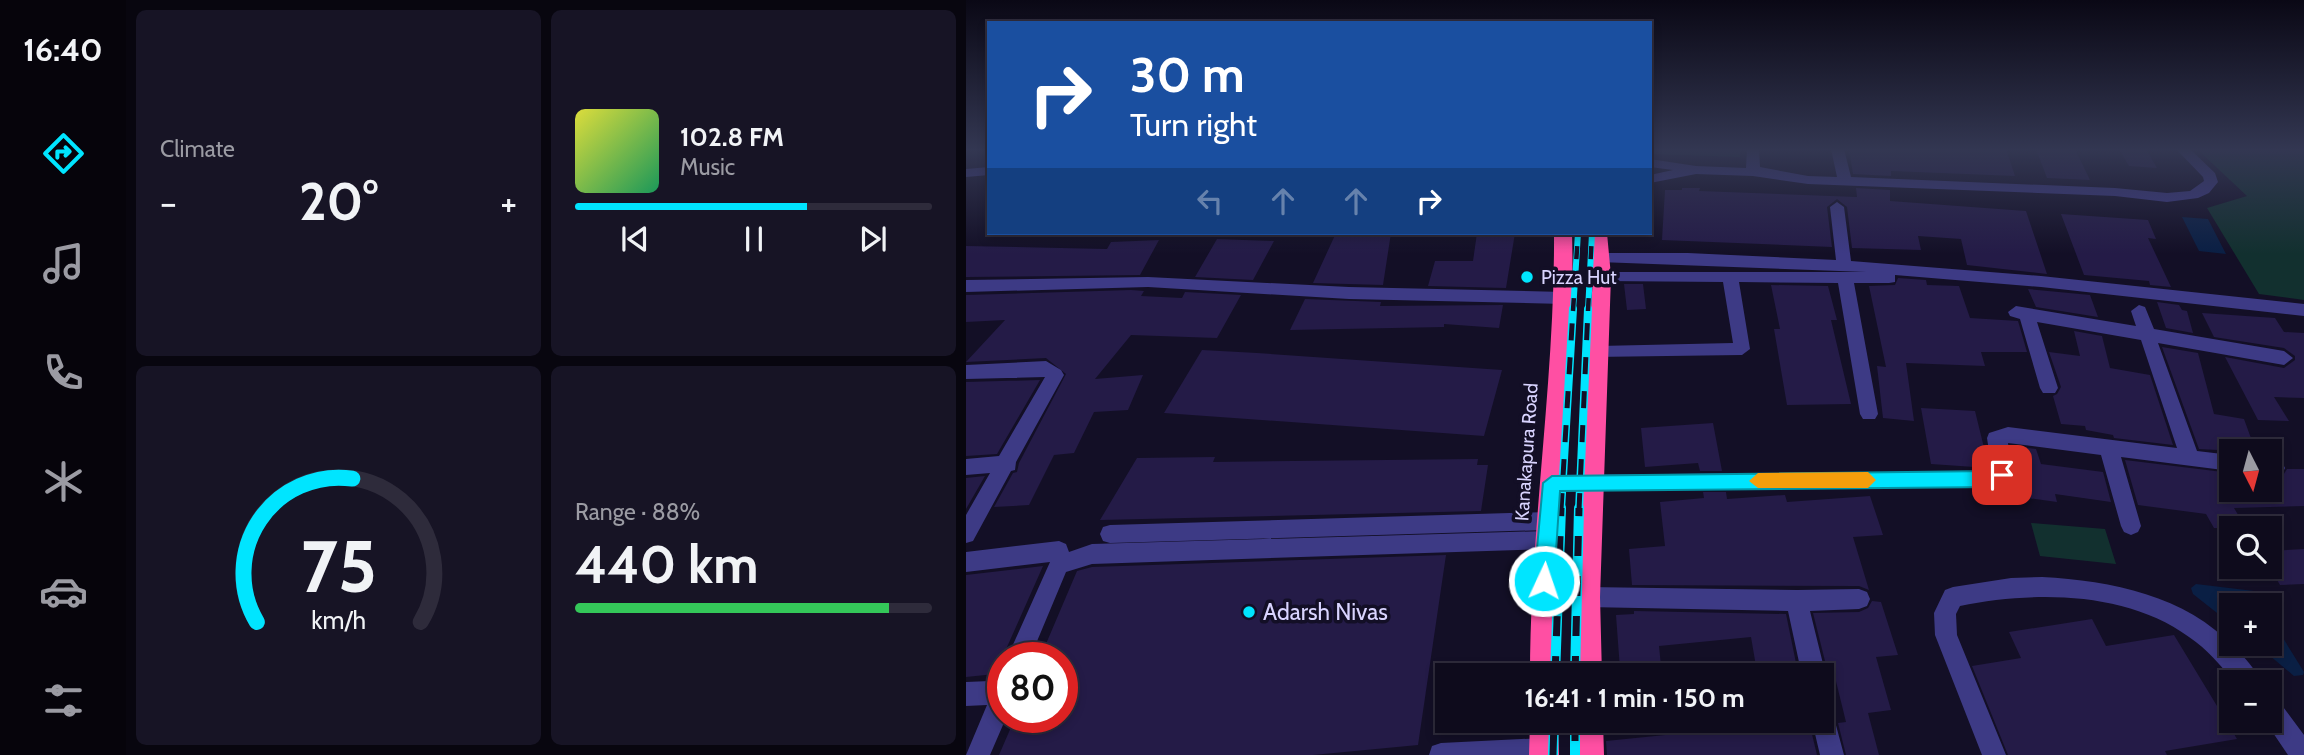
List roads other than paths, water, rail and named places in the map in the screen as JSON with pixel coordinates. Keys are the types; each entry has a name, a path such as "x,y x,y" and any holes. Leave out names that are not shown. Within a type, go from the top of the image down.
{"highway":[{"name":"Kanakapura Road","path":"1544,663 1546,530 1552,483 1564,298 1563,235"},
{"path":"1588,663 1587,597 1599,352 1601,266 1598,235"},
{"path":"1589,733 1590,755"}],"street":[{"path":"1983,184 2168,198 2204,191 2209,184"},
{"path":"1837,206 1844,271 1869,414"},
{"path":"1601,266 1844,271 2083,284 2304,310"},
{"path":"1601,266 1730,276 1844,271 1892,278"},
{"path":"1599,352 1742,349 1730,276"},
{"path":"966,286 1148,282 1349,293 1564,298"},
{"path":"2139,311 2190,458"},
{"path":"2049,388 2021,313 2284,358"},
{"path":"966,372 1046,368 1055,375 1008,464 966,534"},
{"path":"1552,483 1994,479 2002,475 1996,443 1996,438 2001,435 2219,462"},
{"path":"2109,448 2131,526"},
{"path":"966,467 1008,464"},
{"path":"1110,534 1546,530"},
{"path":"1025,642 1059,565 1075,557 1105,553 1546,530"},
{"path":"966,562 1059,551"},
{"path":"1994,755 1946,635 1945,613 1953,597 1975,591 2083,587 2112,594 2155,608 2188,623 2211,640 2238,670"},
{"path":"1587,597 1797,601 1859,599"},
{"path":"1797,601 1811,663"},
{"path":"966,694 987,694"},
{"path":"978,755 987,724"},
{"path":"2282,725 2303,755"},
{"path":"1827,733 1832,755"},
{"path":"1441,755 1544,742"}],"water":[{"path":"2182,217 2208,219 2226,254 2199,251"},
{"path":"2196,584 2255,593 2219,593 2219,615 2193,594 2191,588"},
{"path":"2282,636 2304,672 2303,675 2294,676 2270,656 2282,656"}],"railway":[{"path":"1573,311 1578,235"},
{"path":"1588,311 1592,235"},
{"path":"1561,510 1573,309"},
{"path":"1579,510 1588,309"},
{"path":"1555,663 1561,508"},
{"path":"1575,663 1579,508"},
{"path":"1553,755 1554,733"},
{"path":"1575,733 1575,755"}],"place":[{"name":"Pizza Hut","path":"1527,277"},
{"name":"Adarsh Nivas","path":"1249,612"}]}
